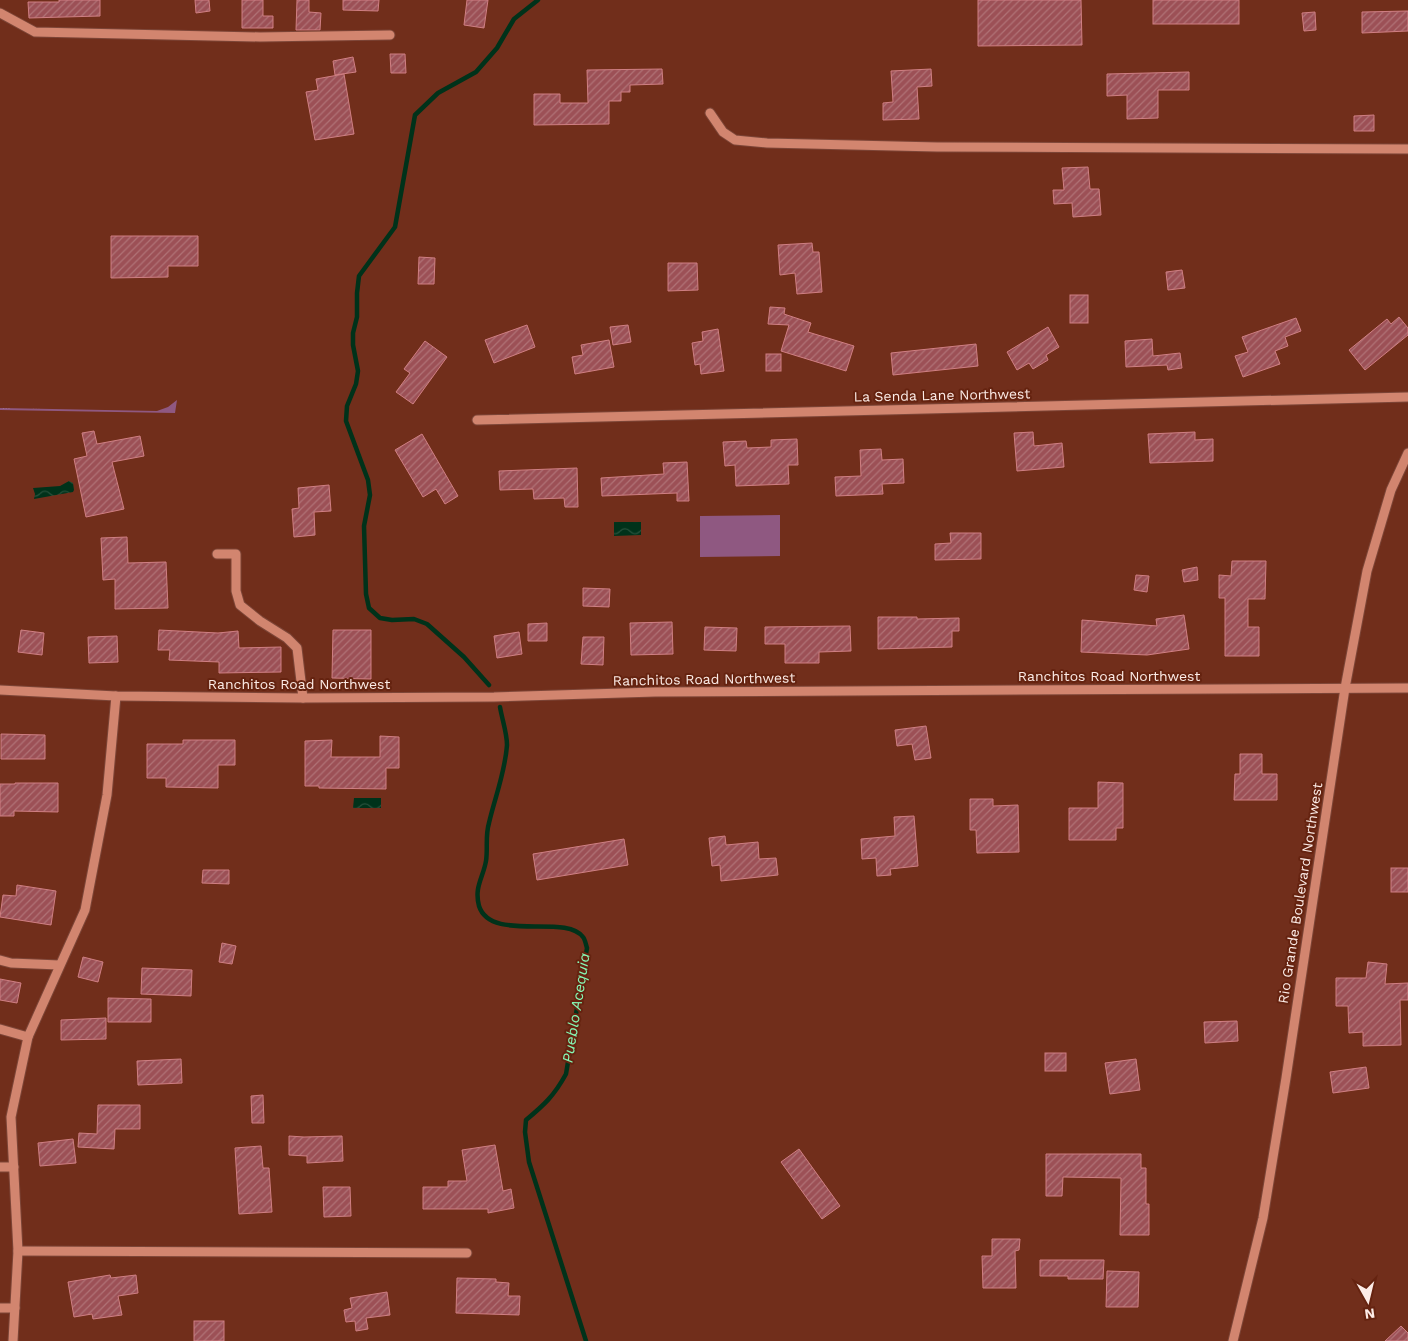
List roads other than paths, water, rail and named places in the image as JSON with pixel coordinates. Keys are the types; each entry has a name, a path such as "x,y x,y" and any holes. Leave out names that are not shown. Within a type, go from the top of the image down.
{"street":[{"path":"0,13 35,32 260,37 390,35"},
{"path":"710,114 722,132 735,140 767,143 937,147 1408,149"},
{"name":"La Senda Lane Northwest","path":"476,420 1408,396"},
{"name":"Rio Grande Boulevard Northwest","path":"1234,1341 1263,1218 1345,688 1367,571 1391,490 1408,453"},
{"path":"217,554 236,554 236,591 240,605 260,621 288,638 297,648 303,698"},
{"name":"Ranchitos Road Northwest","path":"0,690 116,696 303,698 494,697 675,692 1408,688"},
{"path":"13,1341 18,1251 11,1117 28,1037 59,964 85,910 107,796 116,696"},
{"path":"0,960 11,963 59,964"},
{"path":"0,1029 28,1037"},
{"path":"0,1167 14,1167"},
{"path":"18,1251 467,1253"},
{"path":"0,1308 15,1308"}],"water":[{"path":"69,481 73,483 73,492 34,499 33,488 60,486"},
{"path":"614,522 641,522 641,535 614,536"},
{"path":"354,798 381,798 381,808 353,808"}],"waterway":[{"name":"Pueblo Acequia","path":"489,685 464,657 427,624 414,619 392,620 380,618 369,608 366,594 364,526 370,495 368,480 346,421 347,406 356,384 358,371 353,345 353,333 357,317 359,276 395,227 415,115 438,93 476,72 497,48 514,19 538,0"},
{"name":"Pueblo Acequia","path":"500,707 507,745 506,755 488,828 486,861 479,883 479,906 486,917 498,923 513,926 561,927 574,930 584,938 587,948 566,1074 548,1100 526,1120 525,1132 529,1162 586,1341"}]}
